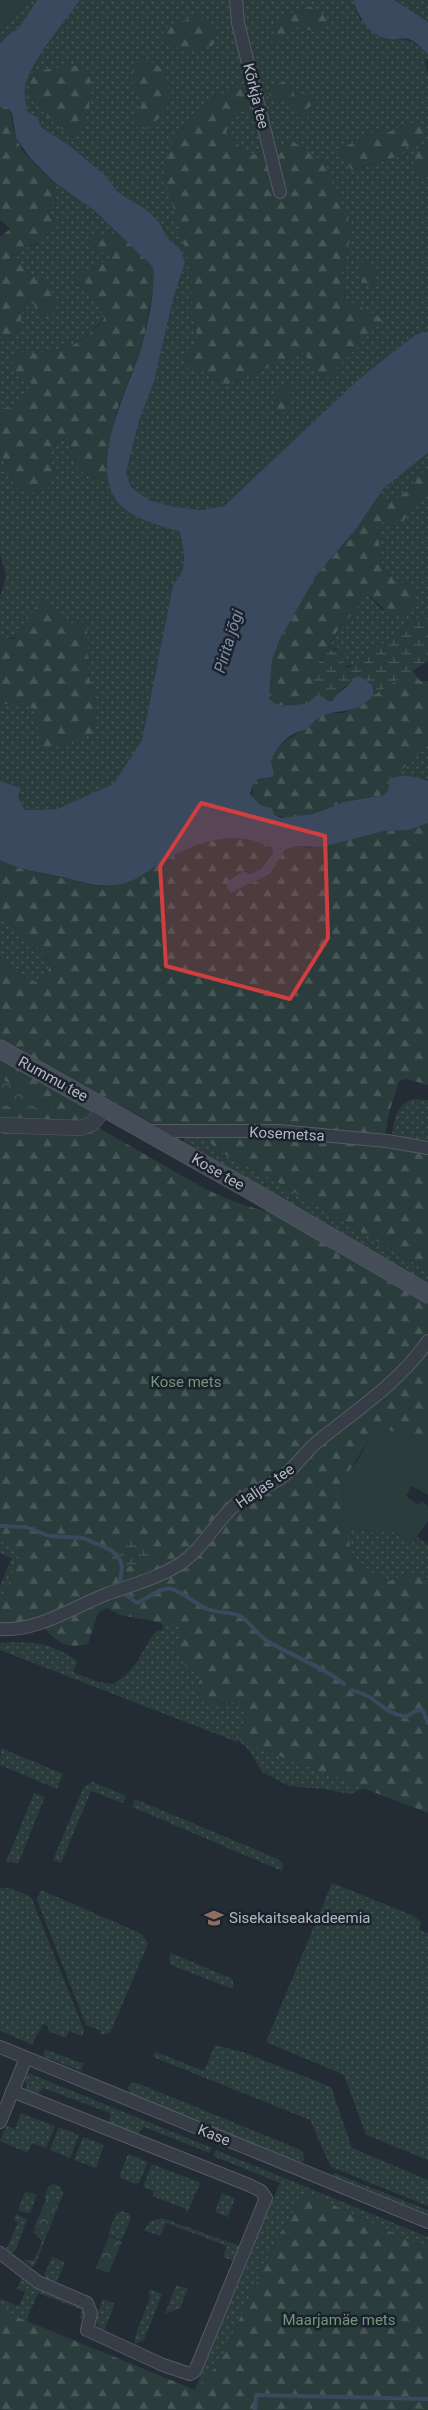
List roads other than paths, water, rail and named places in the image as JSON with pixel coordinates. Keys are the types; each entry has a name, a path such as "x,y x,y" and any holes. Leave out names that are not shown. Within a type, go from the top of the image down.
{"main road":[{"name":"Rummu tee","path":"0,1049 105,1108"},
{"name":"Kose tee","path":"105,1108 428,1294"}],"street":[{"name":"Kõrkja tee","path":"236,0 238,23 280,192"},
{"path":"0,1126 80,1128 92,1124 105,1108"},
{"name":"Kosemetsa","path":"145,1131 278,1132 387,1141 428,1148"},
{"name":"Haljas tee","path":"0,1629 10,1630 33,1626 106,1594 162,1574 180,1564 199,1549 238,1502 292,1469 314,1444 370,1400 415,1358 428,1341"},
{"name":"Kase","path":"0,2048 428,2222"},
{"path":"0,2122 26,2058"},
{"path":"0,2253 38,2282 87,2303 91,2313 86,2330 163,2365 190,2374 196,2370 266,2198 261,2191 249,2184 12,2091"}],"water":[{"name":"Pirita jõgi","path":"37,0 80,0 48,43 33,67 25,88 27,111 38,118 41,127 70,146 106,176 118,192 147,210 159,222 168,239 180,248 185,262 173,299 154,382 139,421 126,473 131,487 149,500 175,507 202,510 224,506 360,378 415,335 428,331 428,453 383,489 356,529 316,576 280,639 272,660 269,698 277,704 286,706 306,704 318,695 333,701 337,694 353,678 359,676 372,685 374,695 356,708 322,716 307,730 295,733 284,741 276,751 271,762 274,774 272,777 257,779 250,794 260,805 272,808 275,815 281,818 313,814 344,802 384,795 388,790 390,779 400,776 414,777 428,781 428,823 410,830 384,831 322,847 295,846 285,850 270,874 231,893 227,888 227,882 243,871 251,874 261,869 273,853 272,848 258,842 243,839 215,840 187,849 130,881 109,886 93,885 30,871 0,860 0,781 21,788 18,797 25,810 57,809 113,784 142,740 173,585 181,572 184,560 180,532 137,517 129,512 116,500 109,483 107,464 109,443 122,399 143,342 152,295 153,267 95,211 54,182 30,158 16,138 12,114 8,107 0,107 0,44 8,35 18,29"},
{"path":"353,0 394,0 428,22 428,54 410,40 404,38 389,39 370,30 358,13"}],"waterway":[{"path":"0,1526 26,1527 49,1536 83,1538 111,1550 120,1560 122,1567 120,1583"},
{"path":"125,1594 137,1603 163,1589 172,1589 210,1610 239,1615 267,1641 317,1666 344,1684"},
{"path":"352,1690 369,1697 387,1710 400,1716 406,1717 417,1710 423,1711 428,1723"},
{"path":"255,2410 256,2395 428,2399"}],"place":[{"name":"Sisekaitseakadeemia","path":"214,1918"}],"park label":[{"name":"Kose mets","path":"186,1382"},
{"name":"Maarjamäe mets","path":"339,2320"}]}
